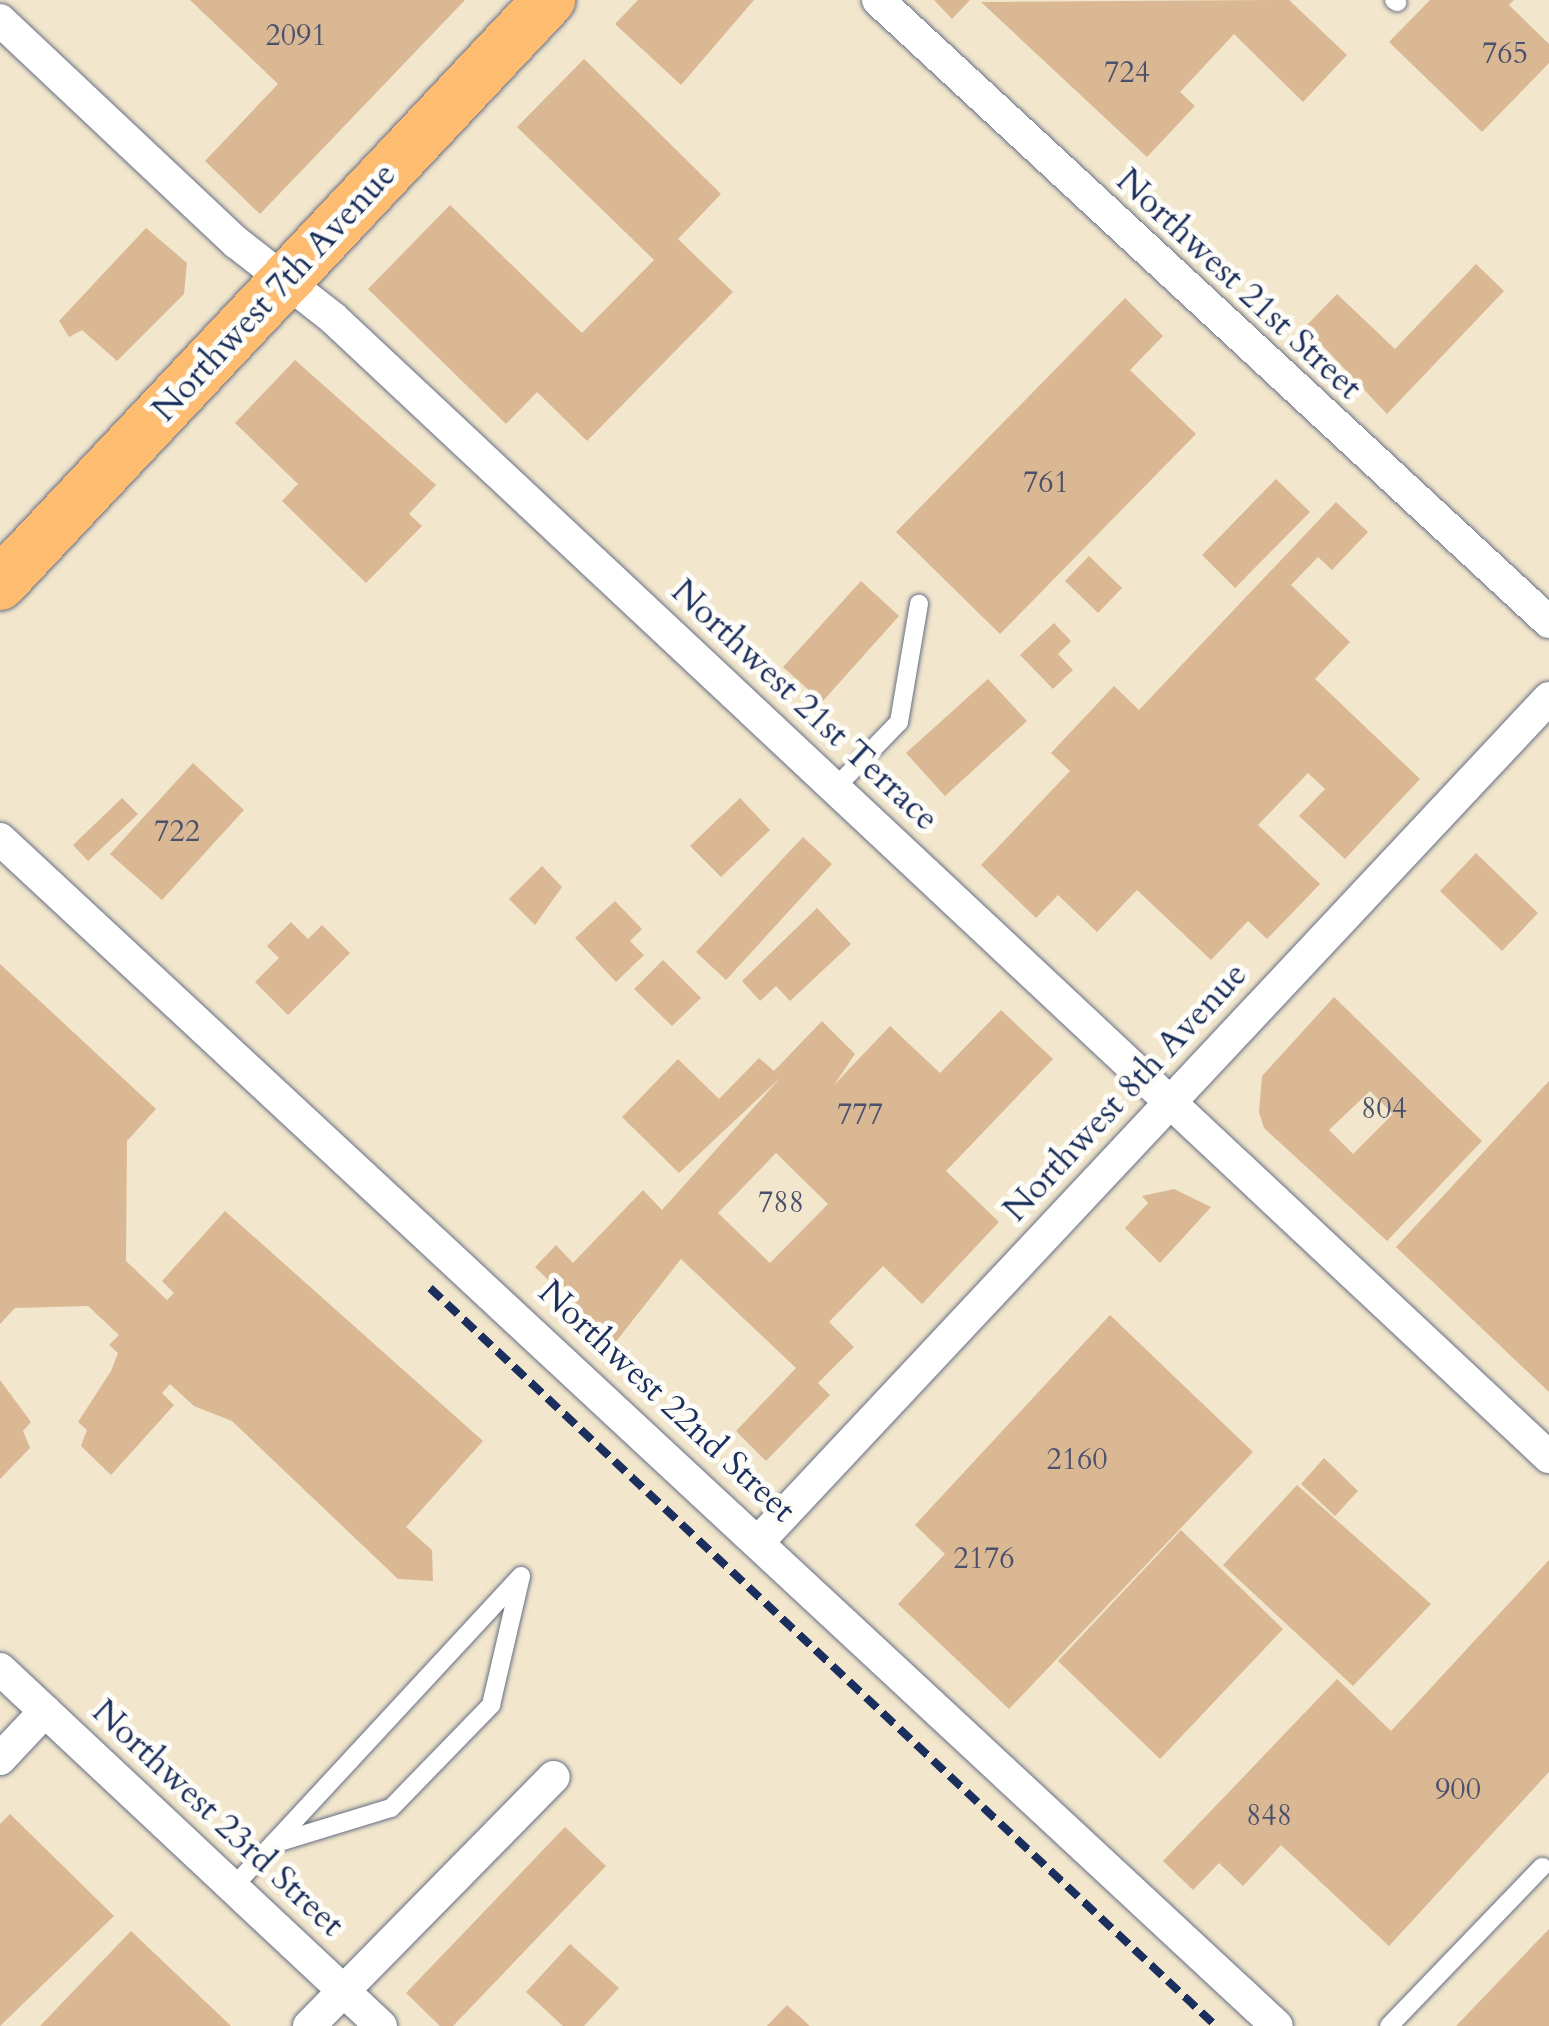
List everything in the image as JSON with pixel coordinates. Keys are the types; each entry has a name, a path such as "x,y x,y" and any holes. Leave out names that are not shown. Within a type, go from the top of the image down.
{"main road":[{"name":"Northwest 7th Avenue","path":"0,584 550,0"}],"street":[{"name":"Northwest 21st Street","path":"878,0 1549,622"},
{"name":"Northwest 21st Terrace","path":"0,20 835,788 1549,1457"},
{"name":"Northwest 8th Avenue","path":"760,1540 1549,698"},
{"name":"Northwest 22nd Street","path":"0,839 760,1540 1277,2026"},
{"name":"Northwest 23rd Street","path":"0,1669 381,2026"},
{"path":"0,1758 45,1711"},
{"path":"309,2026 554,1778"}],"lane":[{"path":"835,788 899,722 919,604"},
{"path":"232,1886 521,1576 491,1706 390,1808 271,1845"},
{"path":"1389,2026 1542,1867"}],"building":[{"path":"190,0 465,0 260,214 205,161 278,84"},
{"path":"638,0 754,0 681,85 615,24"},
{"path":"934,0 970,0 952,19"},
{"path":"1289,0 1347,55 1303,102 1234,34 1180,92 1195,106 1147,157 981,2"},
{"path":"1430,0 1514,0 1509,5 1549,44 1549,63 1482,132 1389,42"},
{"path":"584,59 721,194 678,239 733,292 587,441 537,392 506,424 368,289 450,205 582,333 654,260 517,127"},
{"path":"146,228 187,263 184,294 117,361 82,330 69,337 59,321"},
{"path":"1476,264 1504,291 1387,414 1305,327 1337,294 1395,349"},
{"path":"1125,298 1163,336 1130,370 1196,434 1000,634 896,532"},
{"path":"295,360 436,485 409,514 422,526 366,583 282,501 298,484 235,423"},
{"path":"1276,479 1310,512 1235,588 1202,555"},
{"path":"1336,502 1368,532 1332,570 1318,557 1291,585 1350,642 1315,679 1420,779 1345,859 1299,816 1325,789 1308,773 1258,825 1320,884 1267,939 1248,921 1211,960 1137,890 1097,932 1058,895 1036,918 981,865 1070,771 1051,753 1114,686 1139,710"},
{"path":"1089,556 1122,588 1098,613 1065,581"},
{"path":"861,581 899,616 822,702 783,667"},
{"path":"1054,623 1071,641 1058,654 1073,670 1053,689 1020,655"},
{"path":"988,679 1027,721 945,796 906,753"},
{"path":"193,763 244,810 162,900 110,854"},
{"path":"122,798 138,814 88,861 73,845"},
{"path":"740,798 770,830 721,877 690,846"},
{"path":"803,837 832,864 726,980 696,952"},
{"path":"1476,853 1538,913 1502,951 1440,891"},
{"path":"542,866 562,887 535,925 509,899"},
{"path":"615,901 642,929 630,941 644,955 616,982 575,938"},
{"path":"817,908 851,944 790,1001 776,986 760,1001 742,981"},
{"path":"291,922 308,939 322,925 350,953 288,1015 255,982 279,958 267,946"},
{"path":"663,960 701,998 672,1026 634,989"},
{"path":"0,964 156,1109 127,1141 126,1261 167,1300 174,1293 162,1281 225,1211 483,1441 406,1527 432,1550 433,1581 398,1579 232,1421 194,1406 170,1384 162,1393 174,1405 111,1475 81,1446 87,1430 78,1422 111,1371 118,1353 109,1345 119,1335 88,1306 15,1308 0,1324"},
{"path":"1334,997 1482,1141 1387,1241 1264,1128 1259,1112 1262,1076","holes":["1370,1091 1393,1114 1353,1154 1329,1130"]},
{"path":"1001,1010 1053,1059 946,1171 999,1222 922,1304 883,1266 829,1322 854,1347 818,1383 830,1395 766,1461 736,1431 796,1368 681,1259 614,1344 535,1267 556,1245 573,1263 643,1190 662,1210 780,1078 679,1173 622,1117 678,1059 719,1099 759,1058 774,1071 822,1021 855,1054 834,1085 890,1026 940,1073","holes":["776,1153 828,1204 770,1263 718,1213"]},
{"path":"1549,1081 1549,1392 1396,1247"},
{"path":"1174,1189 1211,1207 1160,1263 1125,1228 1148,1203 1142,1196"},
{"path":"1110,1315 1253,1452 1009,1709 898,1604 945,1554 915,1525"},
{"path":"0,1380 31,1422 23,1431 30,1448 0,1479"},
{"path":"1324,1458 1358,1491 1335,1516 1301,1484"},
{"path":"1297,1485 1431,1604 1353,1686 1223,1565"},
{"path":"1181,1530 1283,1629 1160,1759 1058,1661"},
{"path":"1549,1560 1549,1772 1389,1946 1281,1845 1243,1886 1219,1863 1193,1890 1163,1861 1337,1679 1391,1731"},
{"path":"10,1814 114,1916 0,2026 0,1824"},
{"path":"565,1827 606,1866 453,2026 440,2026 406,1993"},
{"path":"1549,1929 1549,2026 1456,2026"},
{"path":"131,1931 231,2026 40,2026"},
{"path":"570,1944 619,1988 584,2026 563,2026 526,1992"},
{"path":"787,2005 810,2026 767,2026"}],"railway":[{"path":"430,1288 1216,2026"}]}
